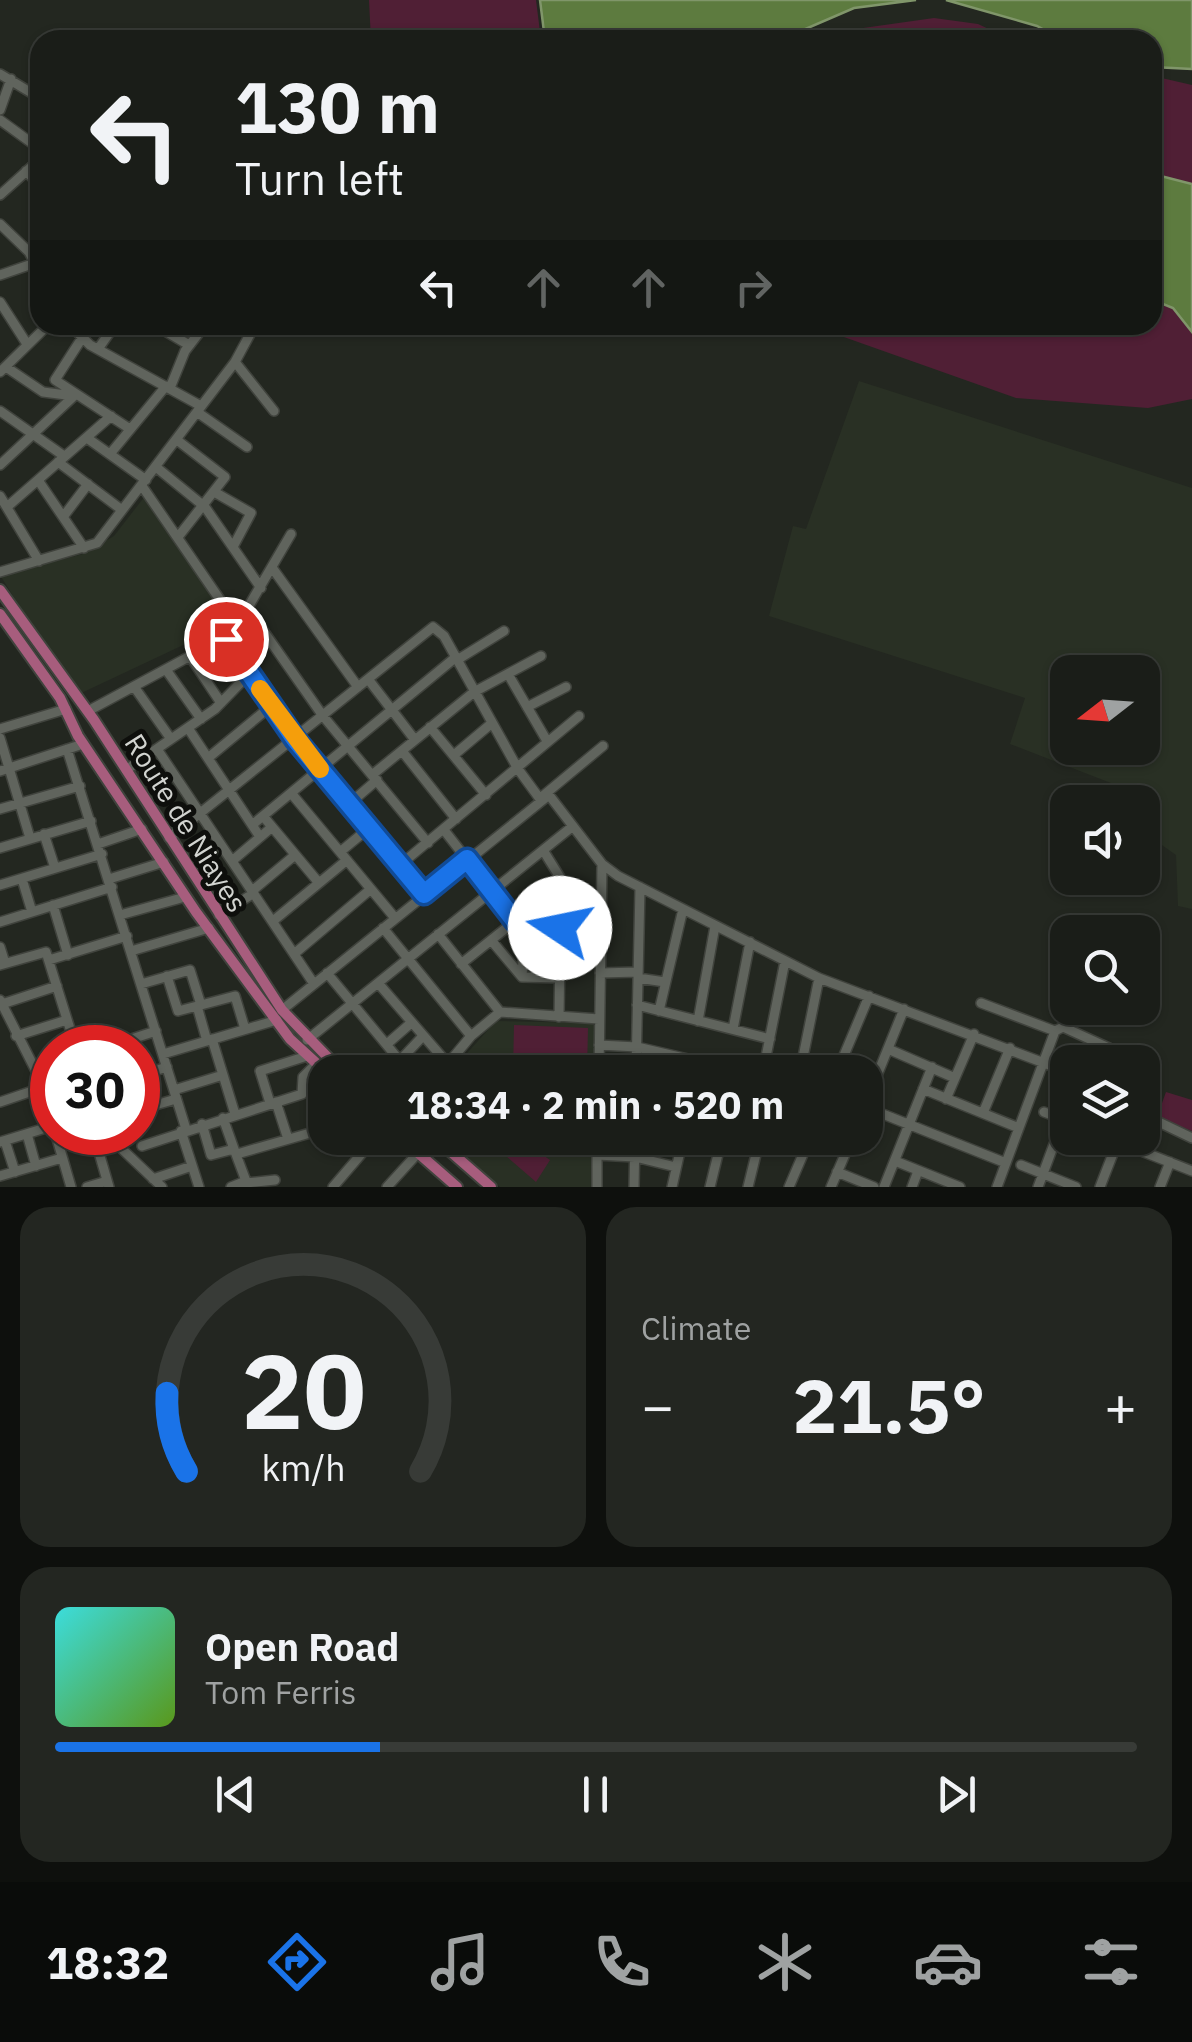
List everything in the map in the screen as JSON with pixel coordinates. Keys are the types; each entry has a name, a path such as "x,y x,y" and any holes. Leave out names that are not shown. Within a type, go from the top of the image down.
{"main road":[{"name":"Route de Niayes","path":"0,590 73,696 88,711 280,1015 323,1055"},
{"name":"Route de Niayes","path":"2,622 66,710 83,744 186,897 308,1055"},
{"path":"421,1155 457,1187"},
{"path":"454,1155 490,1187"}],"street":[{"path":"0,74 30,92"},
{"path":"0,110 10,80"},
{"path":"0,120 30,142"},
{"path":"0,137 10,128"},
{"path":"0,195 30,167"},
{"path":"26,171 30,175"},
{"path":"0,224 29,252"},
{"path":"0,275 30,269"},
{"path":"1,307 28,344"},
{"path":"37,335 3,370 42,392 74,396"},
{"path":"79,335 168,387 247,447"},
{"path":"98,349 108,335"},
{"path":"173,335 190,345"},
{"path":"110,454 168,387 198,335"},
{"path":"0,572 96,543 235,362 250,335"},
{"path":"82,338 54,378 74,396 130,429"},
{"path":"235,362 274,411"},
{"path":"0,465 74,396"},
{"path":"0,411 122,510"},
{"path":"7,507 40,483 61,459 111,416"},
{"path":"87,438 144,483 238,626"},
{"path":"177,440 226,478 178,538"},
{"path":"156,467 205,507 261,588"},
{"path":"40,483 84,548"},
{"path":"64,517 88,484"},
{"path":"216,493 252,515 233,547"},
{"path":"0,496 39,561"},
{"path":"88,711 226,639 238,626 291,534"},
{"path":"273,569 358,687"},
{"path":"248,609 323,716 428,842"},
{"path":"2,622 18,614"},
{"path":"169,838 430,628 439,630 518,770 542,798 554,798 602,864 683,910 819,978 1050,1064"},
{"path":"252,826 456,658 504,631"},
{"path":"226,639 295,739 424,894"},
{"path":"349,804 402,751 474,692 542,656"},
{"path":"191,658 221,703"},
{"path":"167,670 200,720"},
{"path":"126,770 200,720 249,674"},
{"path":"508,674 547,742"},
{"path":"368,678 416,740"},
{"path":"527,707 566,686"},
{"path":"135,688 171,739"},
{"path":"208,758 271,706"},
{"path":"0,729 66,710"},
{"path":"400,865 579,716"},
{"path":"454,756 492,723"},
{"path":"188,728 260,838"},
{"path":"430,728 486,795"},
{"path":"0,738 4,770 30,838"},
{"path":"4,770 83,744"},
{"path":"163,1054 280,1015 603,746"},
{"path":"67,749 154,1025"},
{"path":"157,750 314,984"},
{"path":"402,751 456,819"},
{"path":"0,809 80,786"},
{"path":"291,793 394,918"},
{"path":"263,816 319,884"},
{"path":"0,848 92,821"},
{"path":"306,1040 573,826"},
{"path":"232,861 272,827"},
{"path":"272,922 319,884 369,828"},
{"path":"0,885 55,868 142,829"},
{"path":"444,830 520,924 522,976"},
{"path":"44,834 55,868"},
{"path":"543,850 561,876 559,1016"},
{"path":"220,915 295,855"},
{"path":"0,922 164,862"},
{"path":"599,1055 602,864"},
{"path":"22,878 32,912"},
{"path":"637,1055 640,887"},
{"path":"294,954 371,890"},
{"path":"120,916 186,897"},
{"path":"53,905 68,954"},
{"path":"658,1010 683,910"},
{"path":"461,964 491,940 520,924 601,929"},
{"path":"698,1020 716,926"},
{"path":"131,951 210,928"},
{"path":"383,928 471,1036"},
{"path":"438,934 500,1012"},
{"path":"49,960 127,936"},
{"path":"491,940 522,976 559,978"},
{"path":"733,1029 750,942"},
{"path":"0,947 3,964 46,952 69,1025"},
{"path":"767,1055 785,961"},
{"path":"141,984 190,970 235,1114"},
{"path":"600,972 665,982"},
{"path":"328,973 396,1055"},
{"path":"168,976 178,1011 235,996 245,1028"},
{"path":"803,1055 819,978"},
{"path":"378,982 435,1055"},
{"path":"30,1060 4,1018 1,1002 57,986"},
{"path":"844,1055 869,996"},
{"path":"981,1002 1055,1030 1063,1027 1102,1045"},
{"path":"638,1005 770,1039"},
{"path":"883,1061 904,1010"},
{"path":"456,1055 500,1012 600,1020"},
{"path":"16,1036 67,1020"},
{"path":"387,1044 411,1023"},
{"path":"997,1187 1055,1030"},
{"path":"946,1099 974,1034"},
{"path":"405,1055 422,1037"},
{"path":"160,1045 199,1187"},
{"path":"599,1045 637,1047 664,1054"},
{"path":"983,1114 1010,1048"},
{"path":"888,1049 955,1078"},
{"path":"288,1139 260,1071 308,1061"},
{"path":"160,1069 167,1067"},
{"path":"160,1139 302,1094 302,1077 308,1067"},
{"path":"884,1187 932,1068"},
{"path":"160,1100 223,1075"},
{"path":"923,1090 1020,1128"},
{"path":"0,1102 30,1093"},
{"path":"1044,1112 1050,1114"},
{"path":"883,1114 1006,1163"},
{"path":"223,1118 246,1182"},
{"path":"1160,1123 1192,1138"},
{"path":"202,1124 212,1155 308,1133"},
{"path":"14,1172 2,1141 30,1133"},
{"path":"27,1134 36,1166"},
{"path":"61,1155 71,1187"},
{"path":"87,1187 108,1184 100,1155"},
{"path":"332,1187 359,1155"},
{"path":"390,1186 416,1155"},
{"path":"596,1187 597,1155"},
{"path":"610,1155 676,1168"},
{"path":"672,1187 679,1155"},
{"path":"710,1187 718,1155"},
{"path":"748,1187 756,1155"},
{"path":"789,1187 802,1155"},
{"path":"831,1187 844,1155"},
{"path":"1038,1187 1051,1155"},
{"path":"1100,1187 1110,1155"},
{"path":"1153,1155 1192,1171"},
{"path":"130,1157 157,1185 192,1166"},
{"path":"634,1187 635,1157"},
{"path":"0,1176 62,1158"},
{"path":"894,1161 956,1186"},
{"path":"1160,1187 1170,1162"},
{"path":"1021,1165 1076,1187"},
{"path":"912,1187 918,1170"},
{"path":"837,1172 874,1187"},
{"path":"231,1187 275,1180"}],"shaded area":[{"path":"369,0 536,0 540,30 370,30"},
{"path":"540,0 916,0 854,8 803,30 544,30"},
{"path":"946,0 1192,0 1192,69 1162,67 1162,30 1044,30"},
{"path":"934,18 978,24 991,30 849,30"},
{"path":"1162,78 1192,85 1192,399 1148,408 1016,398 838,335 1162,335"},
{"path":"1162,176 1192,184 1192,332 1173,308 1162,304"},
{"path":"859,381 1192,488 1192,909 1178,906 1176,855 1160,844 1160,785 1116,785 1064,765 1160,765 1160,655 1050,655 1050,759 1010,744 1025,698 769,616 793,526 806,529"},
{"path":"145,496 227,615 213,631 75,696 0,575 83,554 114,536"},
{"path":"496,1021 595,1026 594,1055 465,1055"},
{"path":"514,1025 588,1028 587,1055 513,1055"},
{"path":"1166,1092 1192,1100 1192,1131 1160,1118"},
{"path":"463,1155 592,1155 591,1187 500,1187"},
{"path":"543,1155 550,1160 536,1182 506,1156"}],"slow traffic":[{"path":"260,689 320,769"}],"route":[{"path":"226,639 295,739 424,894 467,859 515,921 525,926 560,928"}]}
